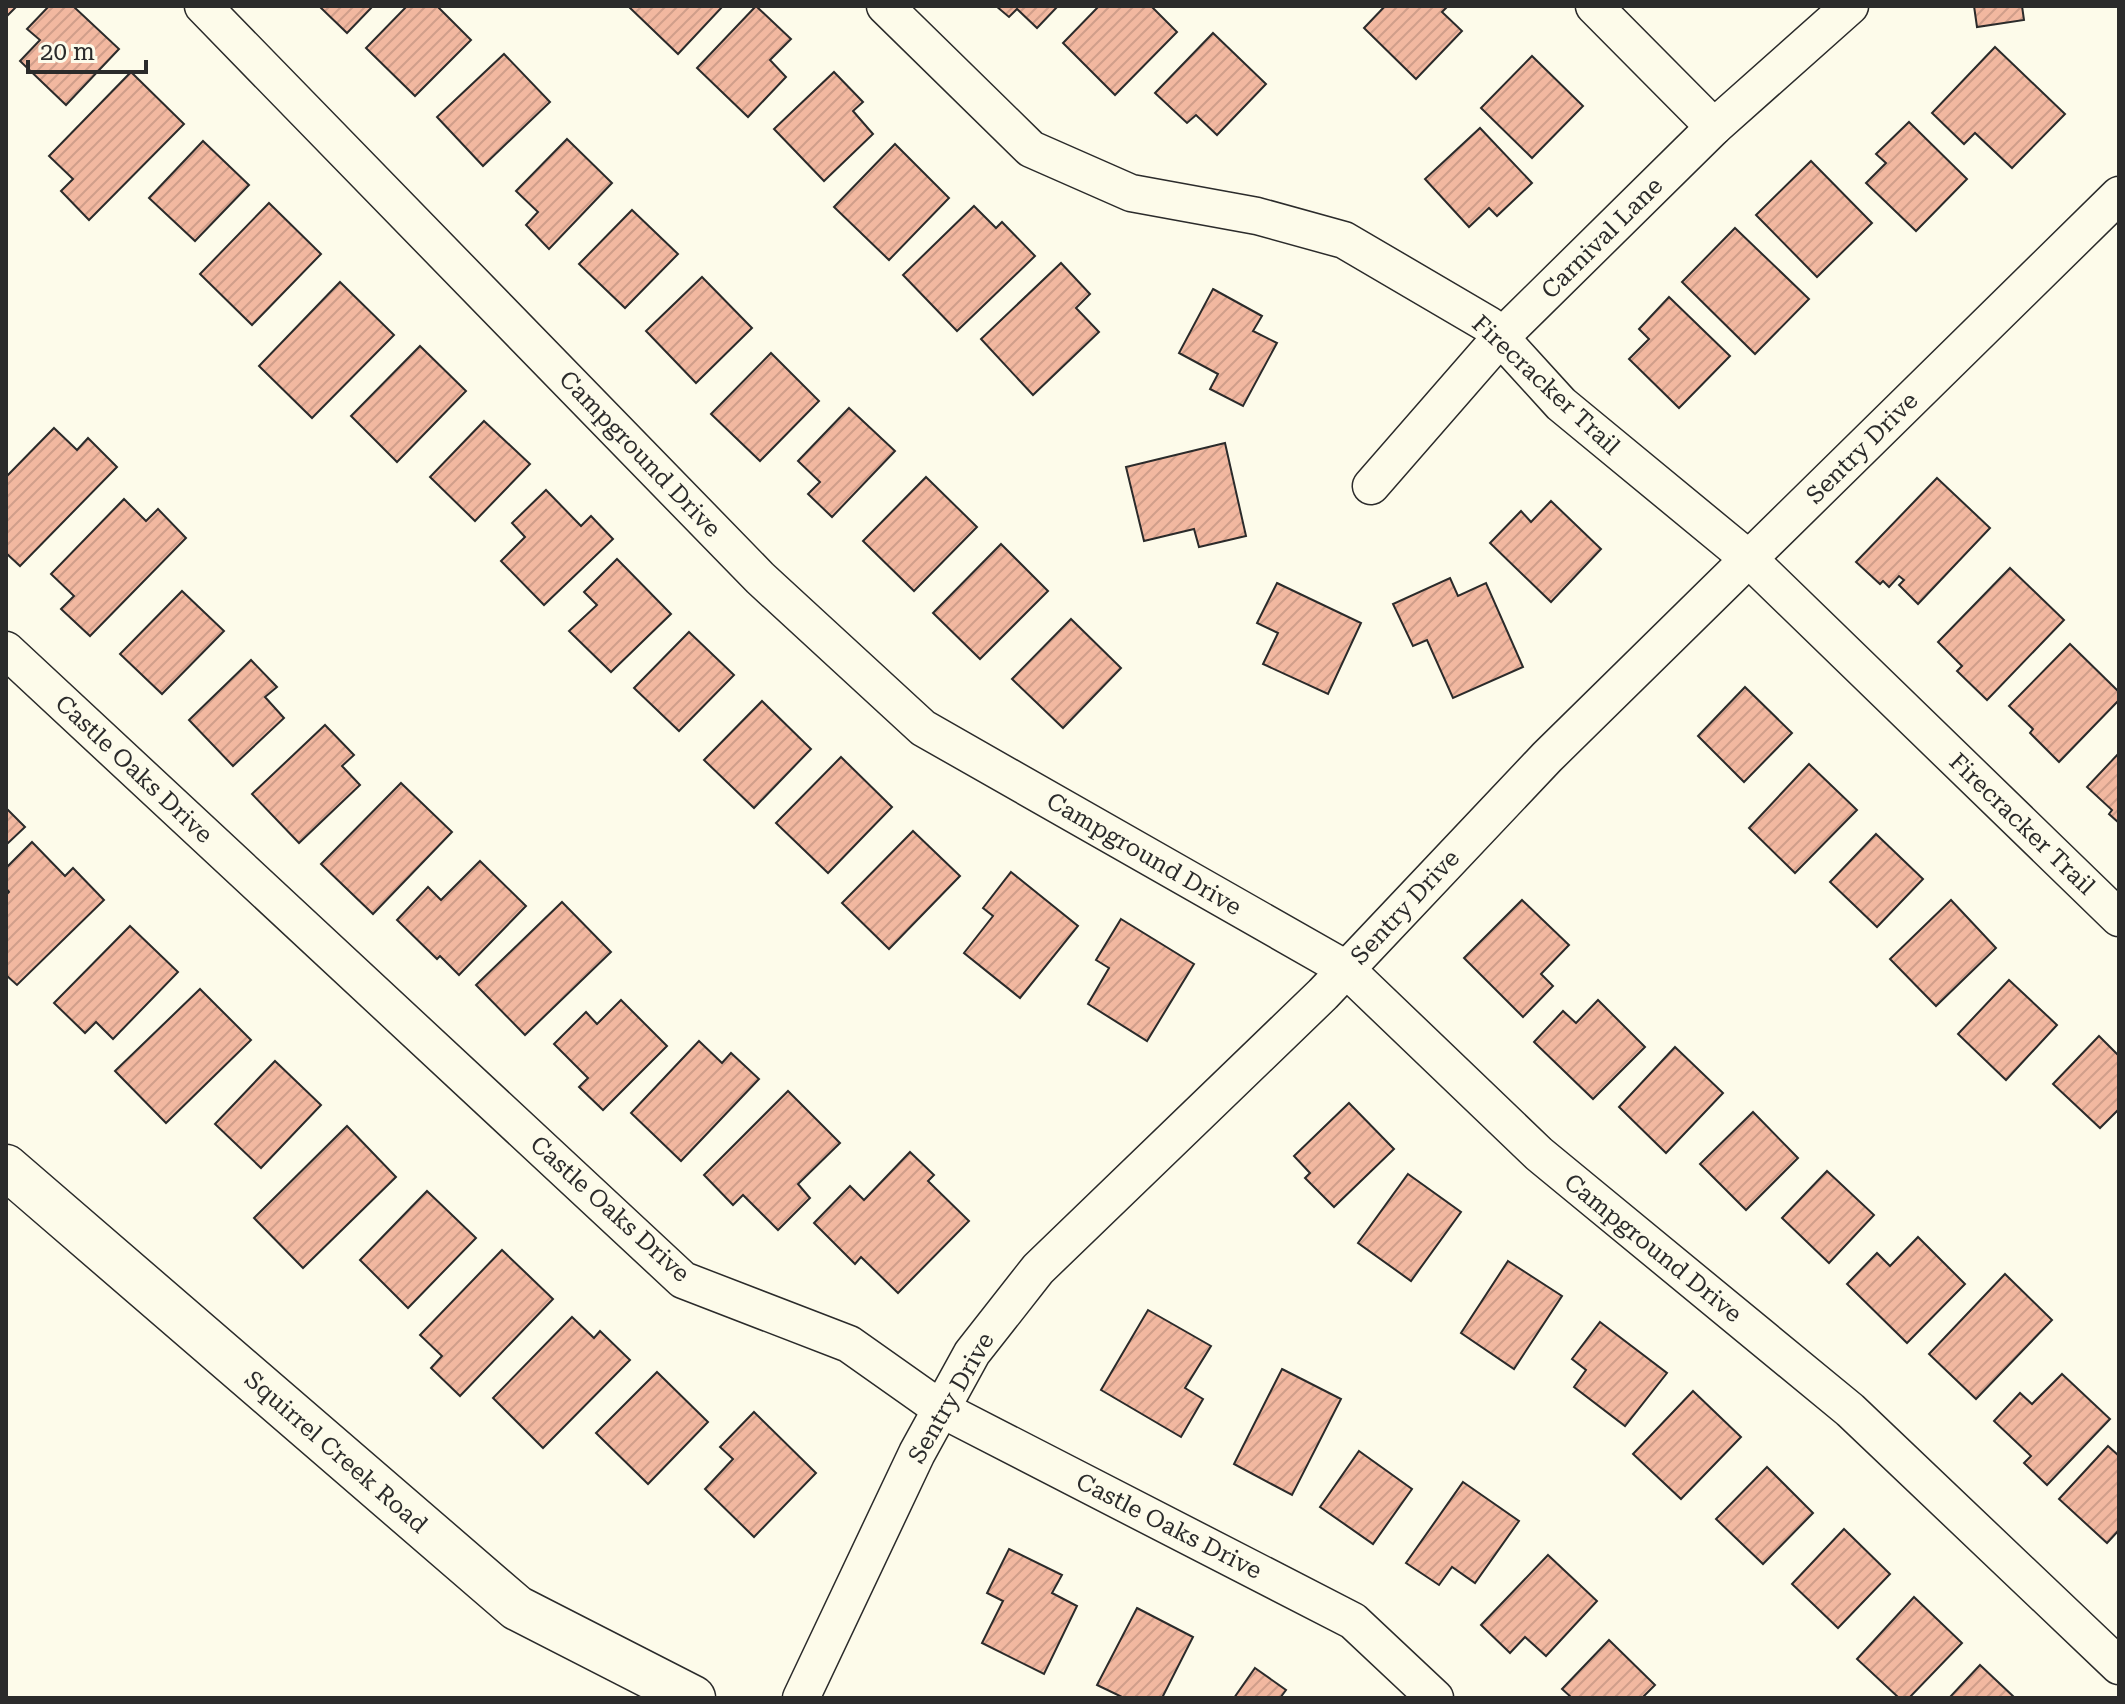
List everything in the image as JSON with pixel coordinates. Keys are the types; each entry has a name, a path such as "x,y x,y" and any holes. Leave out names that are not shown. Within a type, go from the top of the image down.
{"street":[{"name":"Campground Drive","path":"203,6 760,578 923,728 1346,969 1539,1154 1850,1410 2119,1666"},
{"name":"Firecracker Trail","path":"885,6 1031,149 1131,193 1257,216 1344,240 1489,325 1561,404 1749,559 2119,918"},
{"path":"1594,6 1714,127"},
{"name":"Carnival Lane","path":"1371,486 1500,338 1714,127 1850,6"},
{"name":"Sentry Drive","path":"801,1698 917,1453 941,1409 972,1353 1038,1269 1346,969 1547,757 2119,195"},
{"name":"Castle Oaks Drive","path":"6,650 683,1280 849,1344 941,1409 1353,1621 1435,1698"},
{"name":"Squirrel Creek Road","path":"6,1167 517,1608 693,1698"}],"building":[{"path":"6,6 17,6 6,17"},
{"path":"49,6 73,6 119,49 66,105 20,61 40,40 27,29"},
{"path":"319,6 373,6 347,33"},
{"path":"407,6 437,6 471,40 415,96 366,48"},
{"path":"628,6 723,6 678,54"},
{"path":"756,6 791,39 770,60 786,77 748,117 697,68"},
{"path":"996,6 1058,6 1037,28 1017,9 1009,17"},
{"path":"1099,6 1151,6 1177,32 1115,95 1063,43"},
{"path":"1385,6 1448,6 1442,12 1462,31 1416,79 1364,28"},
{"path":"1974,6 2022,6 2024,20 1977,27"},
{"path":"1213,33 1266,84 1217,135 1196,115 1187,123 1155,93"},
{"path":"1995,47 2065,114 2012,168 1975,133 1964,144 1932,113"},
{"path":"504,54 550,102 483,166 437,117"},
{"path":"1532,56 1583,106 1532,158 1481,108"},
{"path":"131,72 184,124 89,220 61,191 73,179 49,156"},
{"path":"834,72 863,102 853,111 873,134 824,181 774,129"},
{"path":"1909,122 1967,179 1916,231 1866,183 1886,163 1876,154"},
{"path":"1480,128 1532,183 1497,216 1489,208 1469,227 1425,179"},
{"path":"567,139 612,183 549,249 526,225 538,212 516,191"},
{"path":"203,141 249,185 195,241 149,198"},
{"path":"895,144 949,198 889,260 834,207"},
{"path":"1811,161 1872,223 1817,277 1756,215"},
{"path":"269,203 321,254 252,325 200,274"},
{"path":"974,206 996,228 1002,222 1035,256 957,331 903,275"},
{"path":"632,210 678,254 625,308 579,264"},
{"path":"1735,228 1809,299 1755,354 1682,282"},
{"path":"1061,263 1090,294 1076,308 1099,332 1033,395 981,339"},
{"path":"702,277 752,328 696,383 646,331"},
{"path":"340,282 394,335 312,418 259,366"},
{"path":"1213,289 1262,316 1253,331 1277,343 1243,406 1210,389 1218,374 1179,353"},
{"path":"1669,297 1730,356 1679,408 1629,359 1649,339 1639,329"},
{"path":"420,346 466,391 397,462 351,416"},
{"path":"771,353 819,401 760,461 711,414"},
{"path":"849,408 895,451 832,517 808,494 820,482 798,461"},
{"path":"484,421 530,464 475,521 430,477"},
{"path":"54,428 77,450 88,438 117,467 20,566 6,553 6,477"},
{"path":"1225,443 1246,536 1199,547 1194,529 1144,541 1126,467"},
{"path":"926,477 977,527 914,591 863,541"},
{"path":"1937,478 1990,528 1918,604 1899,585 1904,580 1899,576 1889,587 1883,581 1880,584 1856,562"},
{"path":"546,490 581,526 591,516 613,539 544,605 501,561 525,537 512,523"},
{"path":"124,499 146,521 158,509 186,538 90,636 61,609 74,596 51,574"},
{"path":"1551,501 1601,549 1551,602 1490,543 1521,511 1531,522"},
{"path":"1001,544 1048,591 980,659 933,613"},
{"path":"617,559 671,614 611,672 569,631 597,605 584,592"},
{"path":"2010,568 2064,620 1987,700 1957,671 1962,666 1938,642"},
{"path":"1450,578 1458,596 1486,583 1523,667 1453,698 1427,640 1413,646 1393,604"},
{"path":"1277,583 1361,623 1328,694 1263,664 1278,633 1257,623"},
{"path":"182,591 224,631 162,694 120,654"},
{"path":"1071,619 1121,668 1063,728 1012,679"},
{"path":"689,632 734,675 679,731 634,688"},
{"path":"2070,644 2119,692 2119,700 2059,762 2030,733 2033,729 2009,706"},
{"path":"251,660 277,687 265,697 284,718 233,766 189,720"},
{"path":"1745,687 1792,733 1744,782 1698,736"},
{"path":"762,701 811,749 754,808 704,760"},
{"path":"325,725 354,755 342,766 360,785 299,843 252,794"},
{"path":"2119,753 2119,823 2109,814 2112,810 2087,787"},
{"path":"841,757 892,807 828,873 776,823"},
{"path":"1809,764 1857,810 1795,873 1749,828"},
{"path":"401,783 452,832 373,914 321,864"},
{"path":"6,808 25,827 6,845"},
{"path":"913,831 960,876 889,949 842,903"},
{"path":"1876,834 1923,879 1877,927 1830,882"},
{"path":"32,842 65,876 73,868 104,900 17,985 6,975 6,895 9,892 6,888 6,868"},
{"path":"480,861 526,906 459,975 440,956 437,959 397,920 428,887 441,900"},
{"path":"1011,872 1078,926 1020,998 964,953 993,916 983,908"},
{"path":"1522,900 1569,945 1541,974 1553,986 1523,1017 1464,958"},
{"path":"1951,900 1996,948 1936,1006 1890,959"},
{"path":"562,902 611,952 525,1035 476,985"},
{"path":"1121,919 1194,964 1147,1041 1088,1004 1109,968 1096,960"},
{"path":"130,926 178,972 113,1039 96,1022 85,1033 54,1003"},
{"path":"2009,980 2057,1025 2006,1080 1958,1034"},
{"path":"200,989 251,1040 166,1123 115,1071"},
{"path":"621,1000 667,1046 603,1110 579,1087 588,1078 554,1044 586,1012 597,1024"},
{"path":"1598,1000 1645,1047 1593,1099 1534,1042 1563,1011 1576,1023"},
{"path":"2099,1036 2119,1056 2119,1109 2100,1128 2053,1084"},
{"path":"699,1041 722,1063 731,1053 759,1079 681,1161 631,1113"},
{"path":"1675,1047 1723,1093 1666,1153 1619,1107"},
{"path":"275,1061 321,1105 261,1168 215,1124"},
{"path":"788,1091 840,1143 798,1184 810,1198 778,1230 743,1195 733,1205 704,1175"},
{"path":"1349,1103 1394,1149 1334,1207 1305,1178 1310,1173 1294,1156"},
{"path":"1753,1112 1798,1158 1746,1210 1700,1164"},
{"path":"347,1126 396,1177 303,1268 254,1218"},
{"path":"910,1152 934,1175 928,1181 969,1221 898,1293 861,1257 855,1264 814,1223 850,1186 864,1200"},
{"path":"1827,1171 1874,1215 1829,1263 1782,1218"},
{"path":"1408,1174 1461,1212 1411,1281 1358,1243"},
{"path":"427,1191 476,1238 408,1308 360,1260"},
{"path":"1918,1237 1965,1284 1907,1343 1847,1284 1877,1253 1890,1266"},
{"path":"502,1250 553,1299 460,1396 431,1368 442,1356 420,1335"},
{"path":"1508,1261 1562,1296 1514,1369 1461,1333"},
{"path":"2005,1274 2052,1320 1976,1399 1929,1354"},
{"path":"1148,1310 1211,1346 1185,1388 1203,1399 1181,1437 1101,1390"},
{"path":"572,1317 594,1338 600,1331 630,1360 543,1448 493,1398"},
{"path":"1600,1322 1667,1373 1625,1426 1574,1387 1586,1370 1572,1359"},
{"path":"1282,1369 1341,1399 1292,1495 1234,1464"},
{"path":"657,1372 708,1422 648,1484 596,1433"},
{"path":"2062,1374 2110,1419 2047,1485 2024,1463 2031,1456 1994,1421 2020,1393 2032,1404"},
{"path":"1693,1391 1741,1437 1681,1499 1633,1454"},
{"path":"754,1412 816,1473 754,1537 705,1489 733,1459 720,1447"},
{"path":"2108,1446 2119,1456 2119,1530 2107,1543 2059,1499"},
{"path":"1359,1451 1412,1489 1373,1544 1320,1507"},
{"path":"1767,1467 1813,1513 1763,1564 1716,1519"},
{"path":"1463,1482 1519,1521 1475,1583 1452,1567 1439,1585 1406,1563"},
{"path":"1844,1529 1890,1574 1838,1628 1792,1584"},
{"path":"1009,1549 1062,1575 1052,1593 1077,1606 1044,1674 982,1643 1003,1601 987,1593"},
{"path":"1548,1555 1597,1601 1546,1656 1525,1637 1510,1653 1481,1625"},
{"path":"1914,1597 1962,1643 1909,1698 1899,1698 1857,1659"},
{"path":"1137,1608 1193,1637 1162,1698 1124,1698 1097,1685"},
{"path":"1609,1640 1655,1685 1642,1698 1572,1698 1562,1689"},
{"path":"1980,1665 2015,1698 1950,1697"},
{"path":"1255,1668 1286,1690 1280,1698 1234,1698"}]}
